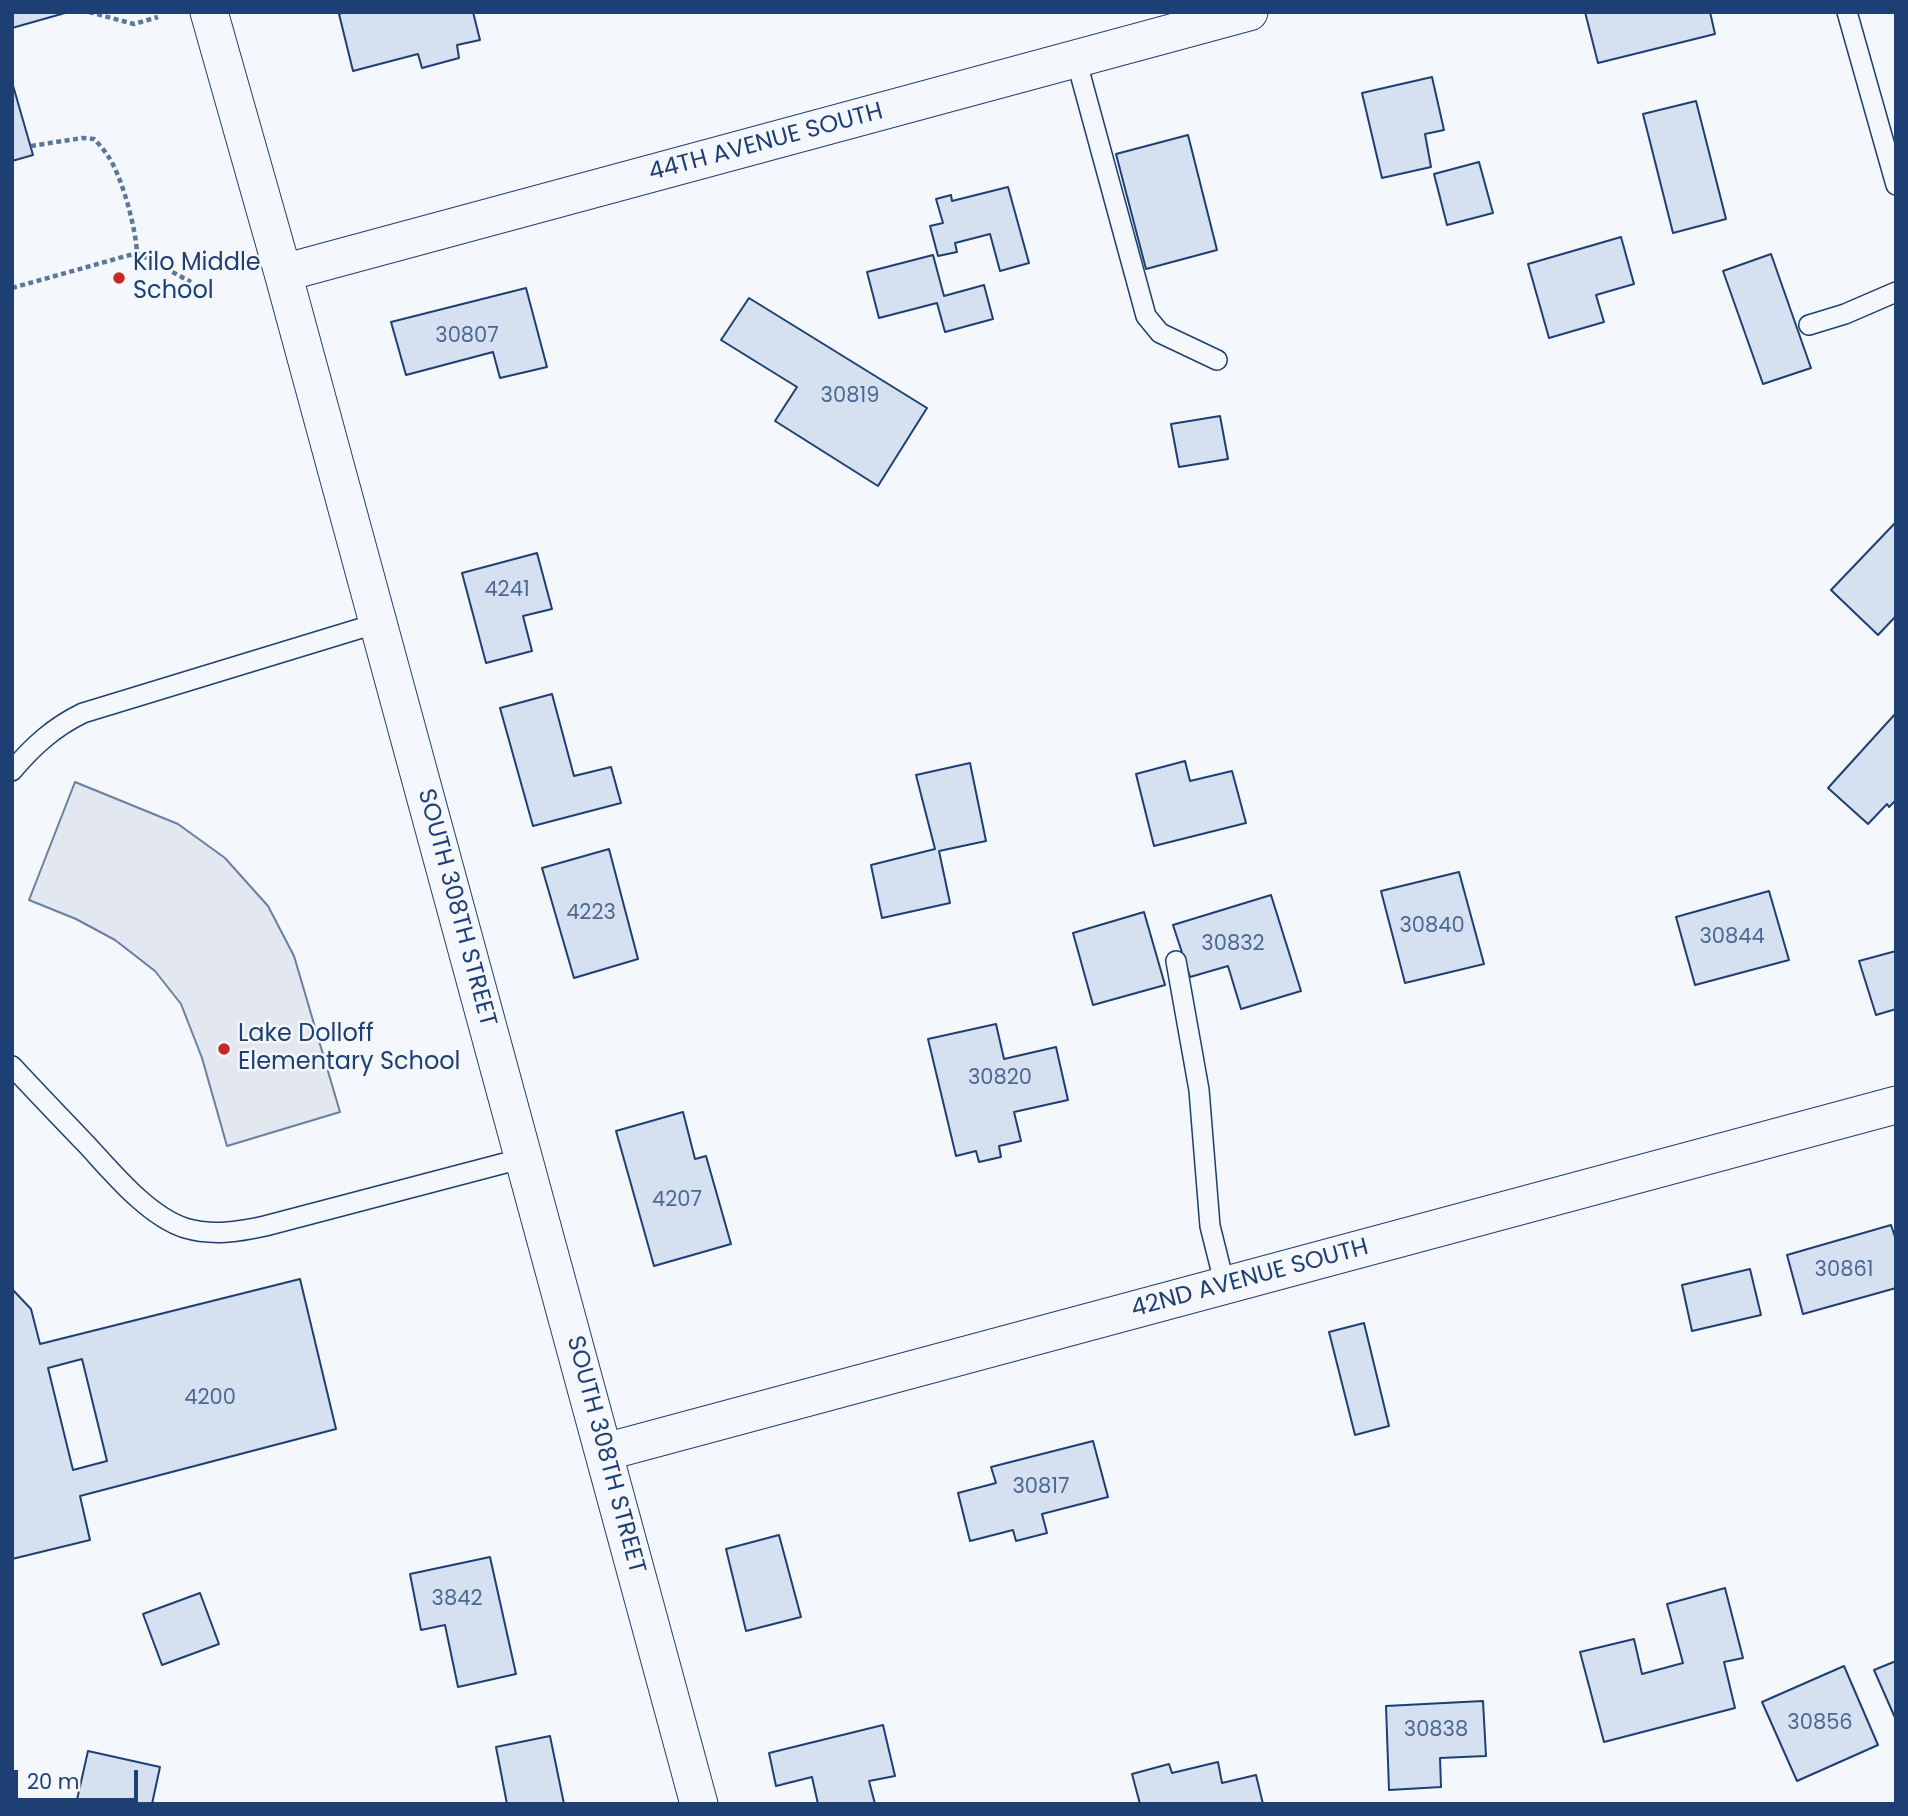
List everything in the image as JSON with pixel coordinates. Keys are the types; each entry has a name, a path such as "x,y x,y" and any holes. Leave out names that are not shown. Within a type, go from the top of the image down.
{"street":[{"name":"SOUTH 308TH STREET","path":"209,12 283,273 699,1804"},
{"name":"44TH AVENUE SOUTH","path":"283,273 1249,12"},
{"name":"42ND AVENUE SOUTH","path":"605,1452 1896,1105"}],"lane":[{"path":"1847,12 1896,185"},
{"path":"1076,59 1146,316 1160,333 1217,360"},
{"path":"1809,325 1845,314 1896,292"},
{"path":"12,771 45,735 63,722 83,713 378,623"},
{"path":"1176,961 1199,1090 1210,1226 1224,1286"},
{"path":"12,1066 134,1193 167,1219 203,1232 229,1232 265,1226 524,1158"}],"path":[{"path":"89,12 134,24 158,17"},
{"path":"30,146 82,138 94,139 110,158 122,188 136,236 137,253"},
{"path":"12,288 137,253 191,282"}],"shaded area":[{"path":"75,782 178,824 225,858 268,906 294,956 340,1112 227,1146 202,1058 181,1004 155,971 115,940 76,919 29,900"}],"building":[{"path":"12,12 64,12 65,13 12,28"},
{"path":"473,12 480,40 457,45 459,58 422,68 418,54 353,71 339,14"},
{"path":"1585,12 1710,12 1715,34 1598,63"},
{"path":"1432,77 1444,130 1425,134 1431,167 1382,178 1362,93"},
{"path":"12,82 33,155 12,161"},
{"path":"1696,101 1726,219 1673,233 1643,114"},
{"path":"1188,135 1217,250 1146,269 1116,154"},
{"path":"1479,162 1493,213 1447,225 1434,174"},
{"path":"1008,187 1029,263 1000,271 990,234 955,243 957,252 938,256 930,226 943,223 936,199 951,195 952,201"},
{"path":"1621,237 1634,284 1596,295 1604,322 1549,338 1528,264"},
{"path":"1771,254 1811,368 1763,384 1723,271"},
{"path":"933,255 944,296 984,285 993,319 945,332 937,303 879,318 867,272"},
{"path":"526,288 547,367 500,378 493,352 406,375 391,322"},
{"path":"749,298 927,408 878,486 775,421 797,387 721,340"},
{"path":"1220,416 1228,459 1179,467 1171,424"},
{"path":"1896,522 1896,616 1878,635 1831,590"},
{"path":"537,553 552,609 523,616 532,651 486,663 462,573"},
{"path":"552,694 574,776 611,767 621,803 533,826 500,708"},
{"path":"1896,713 1896,800 1889,807 1887,804 1868,824 1828,788"},
{"path":"1185,761 1190,781 1232,771 1246,823 1154,846 1136,774"},
{"path":"970,763 986,841 939,851 950,903 882,918 871,865 935,849 916,775"},
{"path":"609,849 638,959 574,978 542,868"},
{"path":"1459,872 1484,964 1405,983 1381,891"},
{"path":"1769,891 1789,960 1695,985 1676,917"},
{"path":"1271,895 1301,991 1241,1009 1228,966 1190,977 1173,925"},
{"path":"1144,912 1165,985 1093,1005 1073,933"},
{"path":"1896,951 1896,1009 1876,1015 1859,961"},
{"path":"996,1024 1004,1059 1056,1047 1068,1100 1014,1112 1021,1141 999,1146 1001,1157 979,1162 976,1151 956,1156 928,1039"},
{"path":"683,1112 695,1159 706,1156 731,1244 654,1266 616,1131"},
{"path":"1891,1225 1896,1240 1896,1288 1803,1314 1787,1255"},
{"path":"1750,1269 1761,1315 1692,1331 1682,1285"},
{"path":"300,1279 336,1429 80,1496 90,1540 12,1559 12,1289 31,1309 40,1344","holes":["82,1359 107,1461 73,1470 48,1368"]},
{"path":"1364,1323 1389,1426 1355,1435 1329,1332"},
{"path":"1093,1441 1108,1497 1042,1514 1047,1533 1016,1541 1013,1530 970,1541 958,1493 996,1483 991,1467"},
{"path":"779,1535 801,1617 746,1631 726,1549"},
{"path":"490,1557 516,1674 458,1687 445,1625 421,1630 410,1574"},
{"path":"1725,1588 1743,1658 1724,1662 1735,1708 1604,1742 1580,1652 1634,1639 1642,1674 1683,1663 1667,1604"},
{"path":"200,1593 219,1644 162,1665 143,1614"},
{"path":"1896,1661 1896,1720 1874,1670"},
{"path":"1844,1666 1878,1745 1797,1781 1762,1702"},
{"path":"1483,1701 1486,1756 1440,1758 1441,1787 1389,1790 1386,1706"},
{"path":"883,1725 895,1776 869,1781 875,1804 818,1804 812,1777 776,1786 769,1753"},
{"path":"550,1736 564,1804 507,1804 496,1747"},
{"path":"88,1751 160,1767 152,1804 76,1804"},
{"path":"1218,1762 1222,1783 1256,1775 1263,1804 1140,1804 1132,1774 1169,1764 1172,1773"}],"place":[{"name":"Kilo Middle School","path":"119,278"},
{"name":"Lake Dolloff Elementary School","path":"224,1049"}]}
